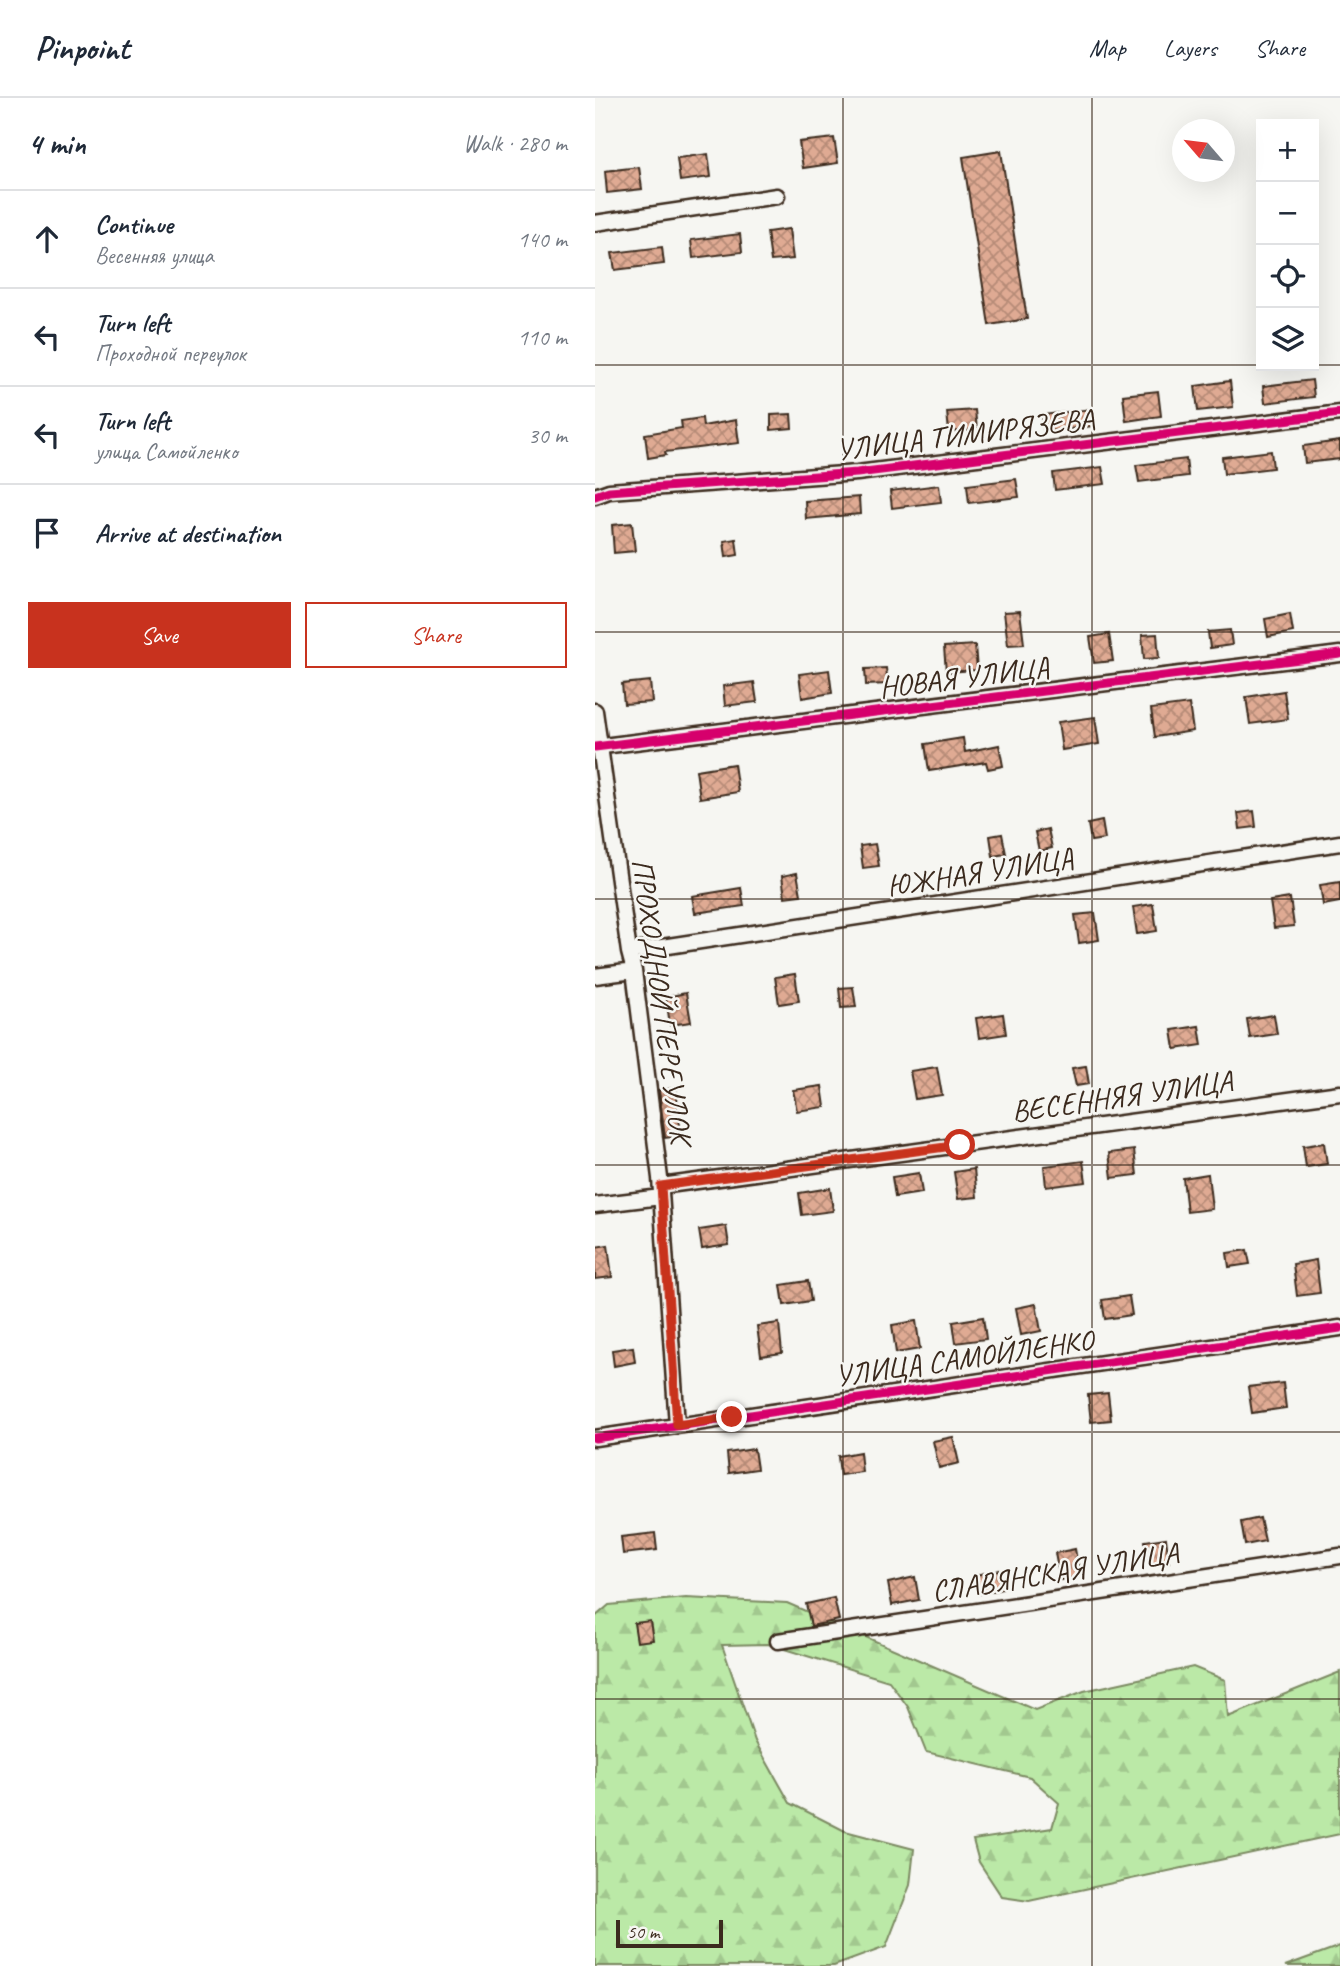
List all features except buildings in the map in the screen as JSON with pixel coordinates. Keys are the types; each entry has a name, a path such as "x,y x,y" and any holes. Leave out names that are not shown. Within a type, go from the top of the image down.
{"street":[{"path":"595,223 777,196"},
{"name":"УЛИЦА ТИМИРЯЗЕВА","path":"595,496 609,491 857,473 1340,413"},
{"name":"НОВАЯ УЛИЦА","path":"598,747 1340,654"},
{"name":"ПРОХОДНОЙ ПЕРЕУЛОК","path":"595,710 598,747 634,971 661,1191 677,1425"},
{"name":"ЮЖНАЯ УЛИЦА","path":"629,952 1340,843"},
{"path":"595,976 634,971"},
{"name":"ВЕСЕННЯЯ УЛИЦА","path":"595,1205 661,1191 1340,1093"},
{"name":"УЛИЦА САМОЙЛЕНКО","path":"595,1438 1340,1328"},
{"name":"СЛАВЯНСКАЯ УЛИЦА","path":"778,1640 1340,1556"}],"green space":[{"path":"686,1598 787,1603 1035,1710 1084,1691 1193,1667 1225,1680 1228,1717 1340,1672 1340,1834 1029,1901 1002,1897 979,1862 973,1840 1052,1828 1059,1803 1030,1777 926,1752 908,1707 889,1681 768,1644 722,1645 755,1741 790,1803 845,1831 914,1849 910,1885 886,1947 834,1966 595,1966 595,1617 609,1605"},
{"path":"1340,1946 1340,1966 1285,1966"}],"cycle path":[{"path":"595,496 609,491 857,473 1340,413"},
{"path":"595,747 1340,654"},
{"path":"595,1438 1340,1328"}],"route":[{"path":"732,1417 677,1425 661,1186 960,1145"}]}
